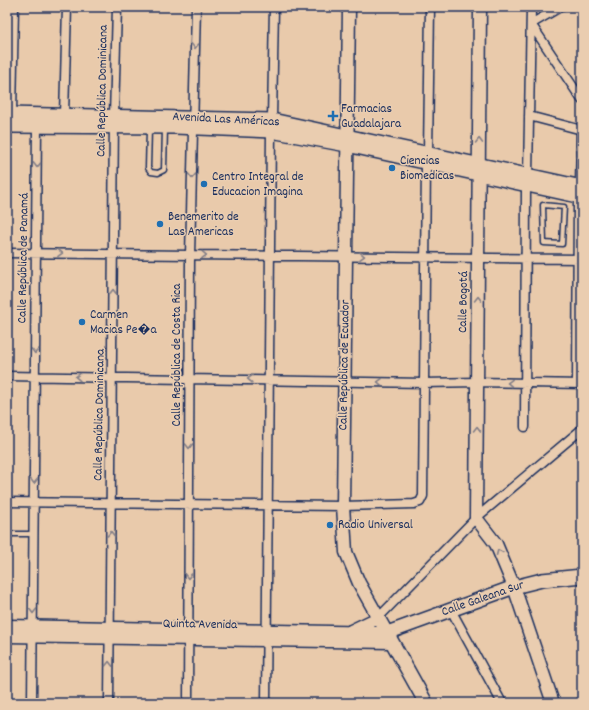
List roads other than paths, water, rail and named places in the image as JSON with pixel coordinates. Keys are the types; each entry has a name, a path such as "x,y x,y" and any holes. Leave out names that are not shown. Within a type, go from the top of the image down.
{"main road":[{"name":"Avenida Las Américas","path":"8,118 64,115 150,127 165,127 194,123"},
{"name":"Avenida Las Américas","path":"8,118 37,126 114,122 272,125 580,192"},
{"name":"Avenida Las Américas","path":"527,180 554,199 580,192"},
{"name":"Calle Galeana Sur","path":"389,638 451,610 514,587 542,580 582,576"},
{"name":"Calle República de Ecuador","path":"389,638 426,703"}],"street":[{"path":"8,118 14,7"},
{"path":"64,115 66,7"},
{"name":"Calle República Dominicana","path":"109,703 114,122 117,7"},
{"name":"Calle República de Costa Rica","path":"188,703 190,255 196,7"},
{"path":"266,703 274,7"},
{"name":"Calle República de Ecuador","path":"349,7 343,506 346,552 359,583 389,638"},
{"path":"7,502 111,502 343,506 414,504 420,502 423,496 425,257 430,7"},
{"name":"Calle Bogotá","path":"476,518 480,7"},
{"path":"525,427 527,180 531,7"},
{"path":"531,24 560,7"},
{"path":"531,24 582,100"},
{"path":"7,376 580,384 581,130 529,116"},
{"name":"Calle República de Panamá","path":"32,703 37,126"},
{"path":"7,253 580,259"},
{"path":"348,632 378,618 476,518 582,429"},
{"path":"476,518 496,544 514,587 553,703"},
{"path":"451,610 502,703"},
{"name":"Quinta Avenida","path":"7,626 32,631 389,638"},
{"name":"Quinta Avenida","path":"7,636 32,631"},
{"name":"Quinta Avenida","path":"266,635 348,632 389,638"}],"lane":[{"path":"150,127 148,168 151,172 158,173 164,170 165,127"},
{"path":"554,199 564,207 562,244 544,243 543,205 554,199"},
{"path":"7,534 33,534"}],"place":[{"name":"Farmacias Guadalajara","path":"333,116"},
{"name":"Ciencias Biomedicas","path":"392,168"},
{"name":"Centro Integral de Educacion Imagina","path":"204,184"},
{"name":"Benemerito de Las Americas","path":"160,224"},
{"name":"Carmen Macias Pe�a","path":"82,322"},
{"name":"Radio Universal","path":"330,525"}]}
